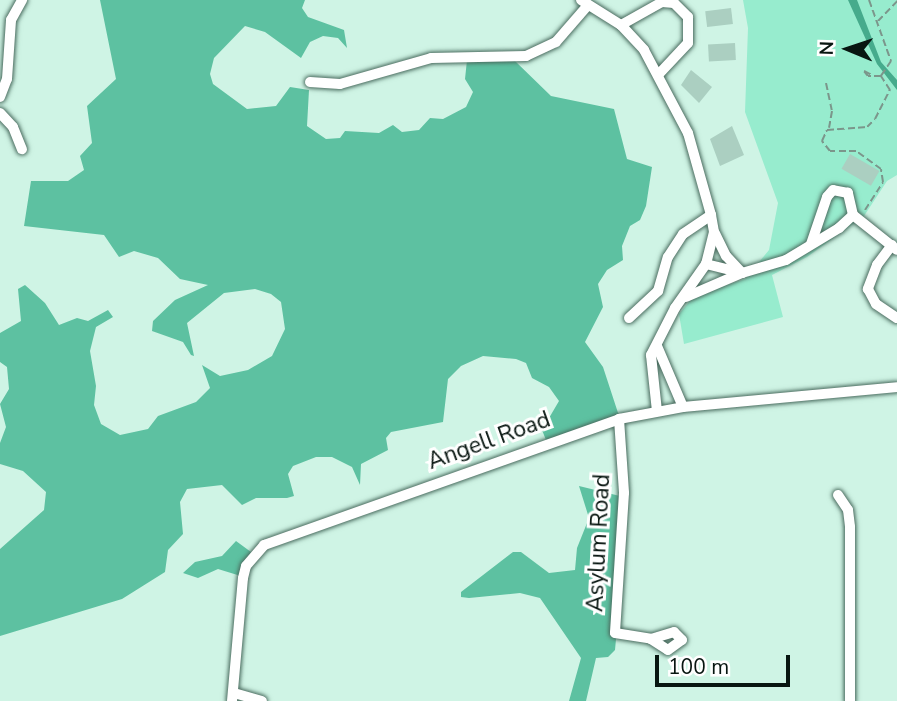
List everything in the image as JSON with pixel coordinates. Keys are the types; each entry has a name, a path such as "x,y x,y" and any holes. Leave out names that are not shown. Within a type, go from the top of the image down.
{"street":[{"path":"0,97 7,79 11,20 22,0"},
{"path":"621,25 663,2 674,3 688,17 688,43 658,75"},
{"path":"310,82 340,84 431,58 526,56 556,42 585,3 621,25 636,39 658,75 688,133 714,232 726,256 742,273"},
{"path":"0,113 13,127 22,149"},
{"path":"811,244 821,208 833,190 848,193 855,216 895,247 877,265 869,289 876,304 897,318"},
{"path":"629,318 658,291 668,257 683,234 711,215"},
{"path":"683,298 742,273 775,266 855,216"},
{"path":"657,411 651,355 706,264 714,232"},
{"path":"706,264 742,273"},
{"path":"657,346 683,407"},
{"name":"Angell Road","path":"233,697 246,566 264,545 620,419 683,407 897,387"},
{"name":"Asylum Road","path":"620,419 624,493 615,633 651,639"},
{"path":"838,495 848,510 850,527 850,701"},
{"path":"233,697 262,701"}],"path":[{"path":"869,0 891,61 881,76"},
{"path":"877,22 897,1"},
{"path":"872,75 881,76"},
{"path":"829,129 871,124 889,93 881,76"},
{"path":"826,83 832,111 829,129 822,141 825,148 856,151 880,169 883,182 855,216"}],"shaded area":[{"path":"100,0 305,0 302,8 308,17 344,30 347,48 338,38 323,36 310,42 301,58 265,32 245,26 214,58 210,74 213,84 247,109 276,106 290,87 309,90 307,126 326,139 340,138 345,131 379,133 393,125 402,132 419,130 430,118 443,119 466,107 473,92 465,79 467,60 515,61 551,96 614,109 627,159 652,167 646,206 640,220 630,226 622,246 623,260 607,270 598,284 603,307 585,342 603,367 621,422 548,445 542,430 559,401 549,387 532,378 526,363 516,359 483,356 461,366 448,379 443,422 391,432 386,438 388,450 361,464 360,485 352,467 332,457 316,457 293,466 288,474 294,496 287,498 256,498 242,505 222,485 187,489 180,502 183,534 168,550 165,572 122,599 0,636 0,549 44,510 46,492 23,471 0,464 0,443 6,427 0,404 9,389 7,367 0,362 0,333 21,321 18,289 25,285 45,303 59,325 77,318 88,321 108,310 113,317 96,327 90,351 96,386 94,405 101,424 120,435 148,429 158,416 196,402 210,388 202,365 220,376 248,370 272,356 285,329 281,302 271,294 255,289 224,293 187,323 194,356 191,355 183,342 152,331 153,321 175,300 208,285 180,279 158,258 134,251 119,257 104,235 24,226 31,181 68,181 84,170 80,156 92,143 87,106 116,79"},
{"path":"743,0 897,0 897,175 887,181 864,216 807,257 772,275 783,317 684,344 679,314 694,296 745,279 769,250 778,203 745,112 748,28"},
{"path":"848,0 857,0 881,62 897,80 897,90 877,64"},
{"path":"579,486 624,497 623,563 615,650 608,657 596,658 586,701 569,701 581,658 540,598 520,593 469,598 461,597 461,592 513,552 521,552 549,573 575,570 577,548 589,518"},
{"path":"236,541 251,552 244,577 218,569 198,578 183,573 195,562 222,556"}],"building":[{"path":"731,8 733,24 707,27 705,11"},
{"path":"735,43 736,60 709,61 708,44"},
{"path":"691,70 712,87 699,103 681,85"},
{"path":"732,126 744,155 720,166 710,139"},
{"path":"850,154 879,171 871,186 842,169"}]}
